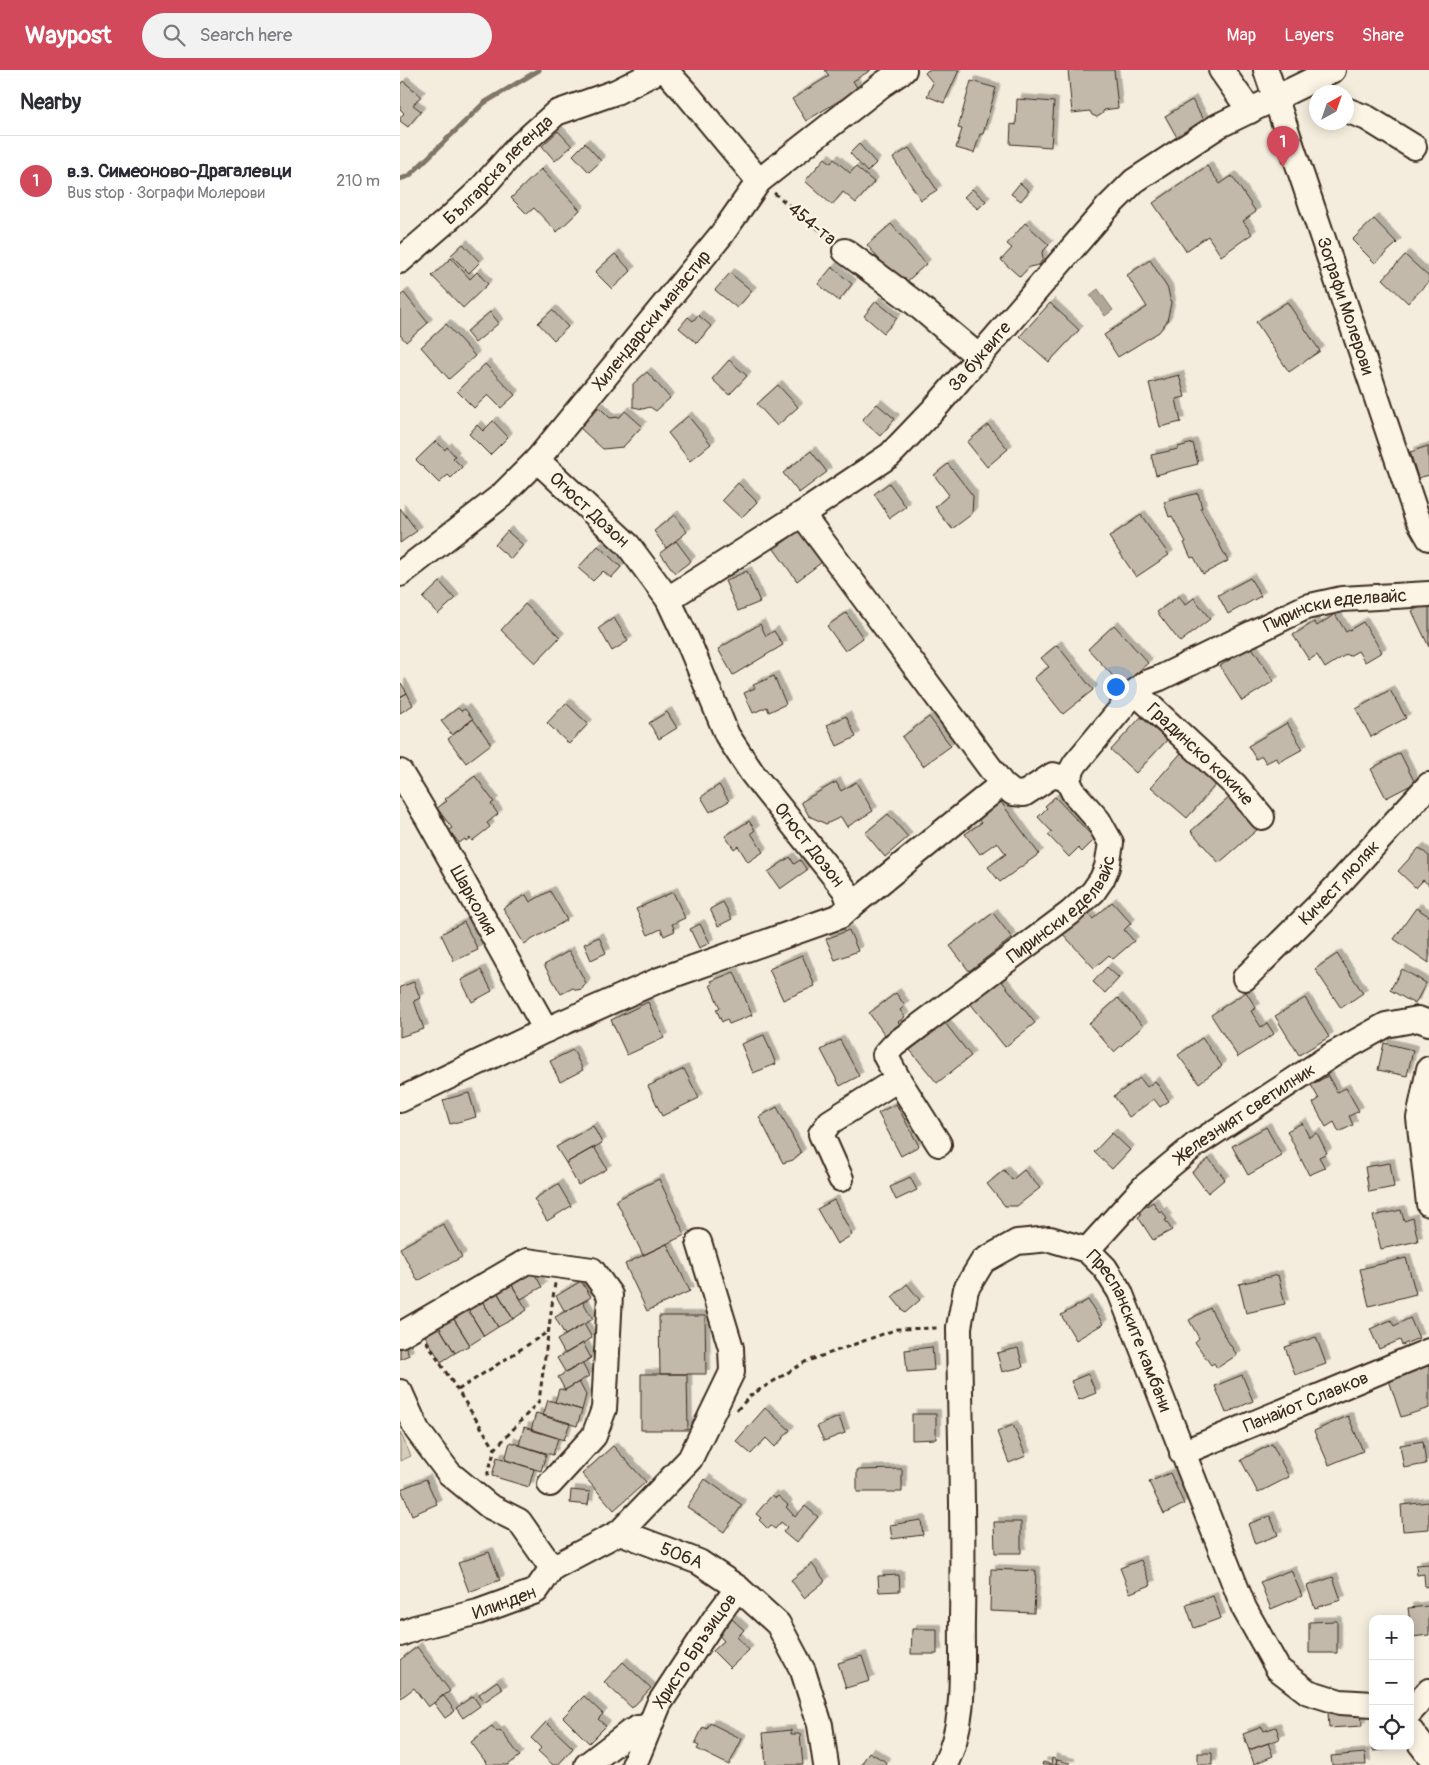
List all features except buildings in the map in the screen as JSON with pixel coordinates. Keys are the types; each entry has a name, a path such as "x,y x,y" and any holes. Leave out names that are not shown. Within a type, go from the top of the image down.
{"street":[{"name":"Българска легенда","path":"400,261 465,204 517,148 556,114 616,92 660,70"},
{"path":"665,70 760,181"},
{"name":"Хилендарски манастир","path":"400,574 501,496 537,460 722,234 760,181 904,70"},
{"path":"1221,70 1250,111"},
{"name":"Зографи Молерови","path":"1266,70 1417,517 1429,538"},
{"name":"За буквите","path":"668,599 802,514 890,455 935,408 1107,208 1134,181 1218,126 1275,98 1307,93 1334,70"},
{"path":"1354,113 1367,118 1414,147"},
{"name":"454-та","path":"845,251 915,303 979,356"},
{"name":"Огюст Дозон","path":"400,1100 546,1030 659,980 840,916 851,906 845,890 752,773 727,735 691,648 668,599 628,545 537,460"},
{"path":"802,514 1002,784 1013,793 1024,794 1053,774 1067,779"},
{"name":"Пирински еделвайс","path":"898,1079 885,1055 894,1045 1070,913 1093,892 1102,879 1107,867 1111,843 1098,820 1074,793 1067,779 1075,764 1135,692 1146,684 1306,607 1342,599 1429,594"},
{"name":"Градинско кокиче","path":"1135,692 1235,784 1262,818"},
{"name":"Шарколия","path":"400,772 546,1030"},
{"path":"851,906 1002,784"},
{"name":"Кичест люляк","path":"1245,978 1324,900 1429,785"},
{"name":"Железният светилник","path":"1087,1250 1145,1186 1195,1145 1332,1055 1386,1025 1418,1019 1429,1023"},
{"path":"1429,1069 1419,1118 1429,1204"},
{"path":"841,1179 821,1134 830,1122 898,1079 939,1144"},
{"name":"Преспанските камбани","path":"945,1765 952,1751 961,1702 963,1580 958,1327 966,1289 982,1261 1017,1242 1050,1239 1087,1250 1105,1268 1120,1292 1244,1608 1278,1669 1308,1692 1340,1702 1369,1704"},
{"name":"Илинден","path":"400,1634 415,1628 478,1612 536,1591 552,1568 620,1532 690,1459 732,1372 731,1348 699,1242"},
{"path":"408,1330 527,1261 592,1270 610,1295 604,1409 594,1436 550,1484"},
{"name":"Панайот Славков","path":"1182,1453 1429,1351"},
{"path":"400,1392 417,1430 449,1473 490,1506 519,1521 552,1568"},
{"name":"506А","path":"620,1532 699,1562 738,1588"},
{"name":"Христо Бръзицов","path":"634,1765 659,1704 714,1620 738,1588 778,1624 803,1670 820,1725 826,1765"},
{"path":"1414,1708 1429,1691"},
{"path":"587,1765 630,1732 638,1728 649,1727"},
{"path":"1414,1735 1429,1756 1421,1765"}],"path":[{"name":"454-та","path":"760,181 845,251"},
{"path":"487,1476 495,1449 539,1401 557,1265"},
{"path":"731,1416 751,1395 804,1362 897,1329 958,1327"},
{"path":"408,1330 458,1390 495,1449"},
{"path":"458,1390 548,1331"}],"shaded area":[{"path":"1098,289 1113,310 1105,316 1090,295"},
{"path":"400,1432 411,1456 400,1461"}],"waterway":[{"path":"400,179 409,176 484,103 539,70"}],"place":[{"name":"в.з. Симеоново-Драгалевци","path":"1283,167"}]}
